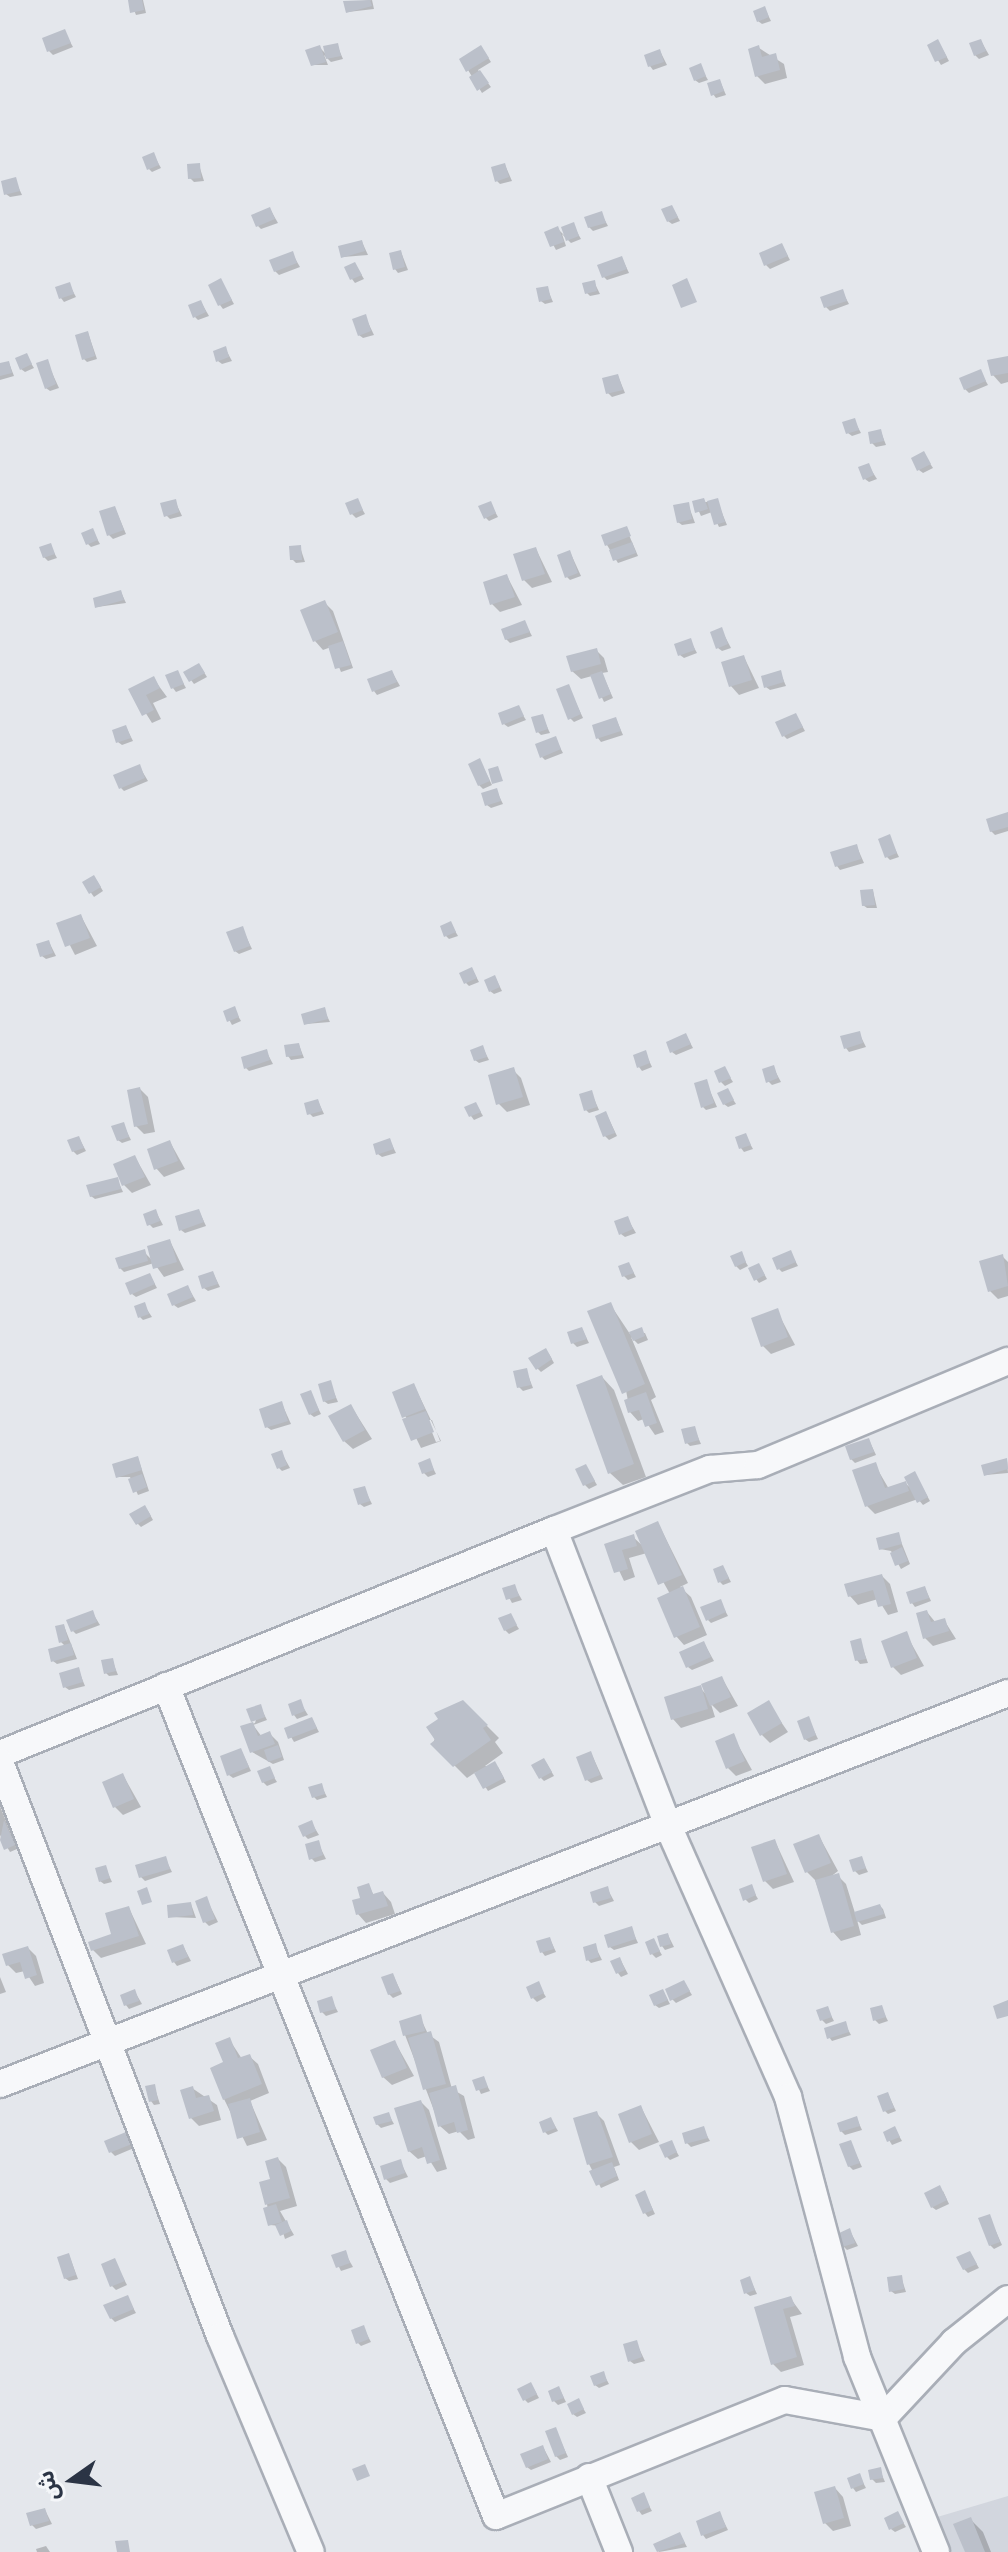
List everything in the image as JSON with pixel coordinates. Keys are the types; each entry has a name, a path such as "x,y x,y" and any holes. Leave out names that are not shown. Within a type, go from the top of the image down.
{"street":[{"path":"0,1754 710,1469 758,1465 1008,1361"},
{"path":"554,1530 669,1828 788,2097 857,2357 936,2552"},
{"path":"166,1686 278,1975 496,2516 785,2400 883,2418"},
{"path":"0,2084 278,1975 669,1828 1008,1693"},
{"path":"0,1762 220,2336 311,2552"},
{"path":"883,2418 954,2342 1008,2299"},
{"path":"589,2477 619,2552"}],"shaded area":[{"path":"1008,2496 1008,2552 947,2552 934,2518"}],"building":[{"path":"128,0 142,0 144,10 130,13"},
{"path":"370,0 372,6 346,13 343,1"},
{"path":"765,6 769,17 757,22 753,11"},
{"path":"65,29 71,43 47,52 42,38"},
{"path":"938,39 947,57 935,62 927,45"},
{"path":"981,39 986,51 974,56 969,43"},
{"path":"338,43 341,56 326,59 323,46"},
{"path":"320,45 326,62 311,66 305,50"},
{"path":"481,45 489,58 466,72 459,59"},
{"path":"759,45 762,57 776,53 780,70 755,77 748,49"},
{"path":"660,49 664,62 648,67 644,55"},
{"path":"701,63 706,76 694,81 689,68"},
{"path":"480,70 489,83 477,91 469,77"},
{"path":"720,79 724,91 711,96 707,83"},
{"path":"154,152 159,165 147,170 142,157"},
{"path":"200,163 201,178 188,179 187,164"},
{"path":"505,163 509,177 495,182 491,167"},
{"path":"16,177 20,191 4,195 1,181"},
{"path":"672,205 678,217 667,222 661,209"},
{"path":"270,207 275,219 256,227 251,215"},
{"path":"602,211 606,223 588,228 584,217"},
{"path":"574,222 579,236 566,241 561,227"},
{"path":"558,226 564,242 550,247 544,232"},
{"path":"362,240 365,251 341,258 338,246"},
{"path":"782,243 788,256 764,266 759,253"},
{"path":"401,250 405,267 393,270 389,253"},
{"path":"293,251 297,263 274,272 269,260"},
{"path":"622,256 627,269 602,278 597,265"},
{"path":"355,262 362,275 350,280 344,267"},
{"path":"221,278 232,300 218,306 208,285"},
{"path":"687,278 697,302 681,308 672,285"},
{"path":"595,280 597,291 585,294 582,283"},
{"path":"70,282 74,294 59,299 55,287"},
{"path":"548,286 551,299 539,302 536,288"},
{"path":"843,289 847,301 824,308 820,297"},
{"path":"201,300 206,312 193,318 188,305"},
{"path":"366,314 371,331 358,336 352,319"},
{"path":"88,331 95,356 82,360 75,335"},
{"path":"226,346 229,357 216,362 213,351"},
{"path":"27,353 32,364 20,370 15,358"},
{"path":"1008,356 1008,373 991,376 987,360"},
{"path":"48,359 56,384 45,389 36,363"},
{"path":"9,361 12,373 0,376 0,363"},
{"path":"981,369 986,381 964,390 959,378"},
{"path":"618,374 623,390 606,394 602,378"},
{"path":"855,418 859,430 846,434 842,422"},
{"path":"881,429 884,441 870,444 868,432"},
{"path":"924,451 931,464 917,471 911,458"},
{"path":"869,463 874,475 863,480 858,467"},
{"path":"358,498 363,510 350,515 345,503"},
{"path":"704,498 708,509 695,513 692,501"},
{"path":"718,498 725,522 714,525 707,501"},
{"path":"176,499 179,512 164,517 160,503"},
{"path":"491,501 496,513 484,519 478,506"},
{"path":"689,502 692,519 677,523 673,505"},
{"path":"115,506 124,530 107,536 99,511"},
{"path":"627,526 631,536 605,546 601,535"},
{"path":"93,528 98,540 86,545 81,533"},
{"path":"632,542 636,553 613,561 609,550"},
{"path":"51,543 55,554 43,558 39,547"},
{"path":"301,545 302,560 290,560 289,546"},
{"path":"536,547 545,574 522,581 513,554"},
{"path":"570,550 578,573 565,578 557,555"},
{"path":"507,574 515,597 490,605 483,582"},
{"path":"121,590 124,600 95,608 93,598"},
{"path":"325,600 338,632 313,642 300,610"},
{"path":"525,620 530,632 505,640 501,629"},
{"path":"722,627 728,644 716,649 710,632"},
{"path":"691,638 695,650 678,656 674,644"},
{"path":"343,641 351,665 335,669 328,646"},
{"path":"597,648 601,664 571,672 566,656"},
{"path":"744,655 752,680 729,687 721,662"},
{"path":"199,663 205,673 189,682 183,672"},
{"path":"178,670 184,684 171,689 165,675"},
{"path":"392,670 397,682 372,692 367,679"},
{"path":"781,670 784,682 764,688 761,676"},
{"path":"602,671 611,694 599,699 590,675"},
{"path":"154,676 160,688 146,695 154,710 142,716 128,689"},
{"path":"569,684 581,714 568,720 556,689"},
{"path":"519,705 524,716 502,725 498,713"},
{"path":"796,713 803,727 782,737 775,722"},
{"path":"543,714 548,729 536,733 531,717"},
{"path":"616,717 621,731 596,739 592,725"},
{"path":"126,725 131,738 116,743 112,730"},
{"path":"556,736 561,749 540,758 535,744"},
{"path":"480,758 490,781 478,786 468,764"},
{"path":"140,764 145,778 119,789 113,775"},
{"path":"498,766 503,781 492,784 488,769"},
{"path":"497,788 501,801 485,806 481,793"},
{"path":"1008,812 1008,827 990,832 986,819"},
{"path":"890,834 897,853 885,858 878,839"},
{"path":"857,844 861,859 835,867 830,852"},
{"path":"94,875 101,887 89,894 82,882"},
{"path":"873,889 875,905 862,906 860,890"},
{"path":"81,914 90,938 65,947 56,923"},
{"path":"451,921 456,932 444,937 440,926"},
{"path":"243,926 250,946 234,952 226,932"},
{"path":"49,940 53,953 40,957 36,944"},
{"path":"472,967 477,978 464,984 459,973"},
{"path":"495,975 500,987 489,992 484,980"},
{"path":"235,1006 239,1017 227,1022 223,1011"},
{"path":"325,1007 328,1019 304,1025 301,1014"},
{"path":"860,1031 863,1043 844,1049 840,1036"},
{"path":"686,1033 691,1044 670,1053 666,1042"},
{"path":"299,1043 302,1055 286,1057 284,1045"},
{"path":"483,1045 487,1057 474,1061 470,1050"},
{"path":"267,1049 270,1060 244,1069 241,1057"},
{"path":"646,1050 650,1063 637,1068 633,1055"},
{"path":"774,1065 778,1078 766,1083 762,1069"},
{"path":"725,1066 731,1078 719,1083 714,1071"},
{"path":"514,1067 523,1097 496,1105 488,1075"},
{"path":"707,1079 714,1103 701,1108 694,1083"},
{"path":"140,1087 148,1124 134,1127 127,1090"},
{"path":"728,1088 734,1100 723,1105 717,1093"},
{"path":"592,1090 597,1107 584,1111 579,1094"},
{"path":"318,1099 322,1111 307,1115 304,1103"},
{"path":"476,1102 481,1112 469,1117 464,1107"},
{"path":"606,1111 615,1133 603,1137 595,1116"},
{"path":"124,1122 129,1137 117,1141 111,1126"},
{"path":"746,1133 751,1145 739,1149 735,1137"},
{"path":"79,1136 84,1148 72,1152 67,1140"},
{"path":"390,1138 394,1149 376,1155 373,1144"},
{"path":"170,1140 178,1161 154,1170 147,1149"},
{"path":"135,1155 145,1177 122,1186 113,1164"},
{"path":"118,1177 121,1189 90,1197 86,1185"},
{"path":"156,1209 160,1221 147,1226 143,1214"},
{"path":"199,1209 204,1222 179,1231 175,1216"},
{"path":"628,1216 633,1229 619,1235 614,1221"},
{"path":"170,1239 177,1262 153,1269 147,1246"},
{"path":"145,1249 148,1261 119,1269 115,1258"},
{"path":"791,1250 796,1262 777,1270 772,1258"},
{"path":"742,1251 746,1262 735,1267 730,1256"},
{"path":"1003,1254 1008,1286 988,1292 979,1261"},
{"path":"629,1262 634,1273 622,1277 618,1266"},
{"path":"759,1263 765,1275 754,1281 748,1268"},
{"path":"213,1271 218,1284 202,1289 198,1276"},
{"path":"150,1273 155,1284 130,1295 125,1283"},
{"path":"188,1285 193,1297 172,1306 167,1294"},
{"path":"145,1302 149,1314 138,1318 134,1306"},
{"path":"611,1302 645,1384 622,1394 587,1311"},
{"path":"778,1308 788,1337 761,1347 751,1318"},
{"path":"582,1327 587,1339 571,1344 567,1332"},
{"path":"642,1327 645,1336 633,1341 629,1332"},
{"path":"546,1348 552,1359 536,1370 528,1358"},
{"path":"527,1368 531,1385 517,1388 513,1371"},
{"path":"602,1375 634,1464 608,1474 576,1385"},
{"path":"331,1380 336,1398 323,1402 318,1384"},
{"path":"414,1383 425,1409 402,1418 392,1392"},
{"path":"311,1390 319,1410 309,1415 300,1394"},
{"path":"646,1392 657,1423 645,1427 639,1410 628,1413 624,1400"},
{"path":"282,1401 288,1421 265,1428 259,1409"},
{"path":"351,1404 365,1430 343,1442 328,1416"},
{"path":"426,1411 434,1432 411,1441 402,1419"},
{"path":"695,1426 699,1440 685,1444 681,1429"},
{"path":"869,1438 874,1452 850,1460 845,1446"},
{"path":"282,1450 287,1465 277,1469 271,1454"},
{"path":"138,1456 142,1470 116,1478 112,1464"},
{"path":"430,1458 434,1470 422,1474 418,1463"},
{"path":"1007,1458 1008,1469 984,1476 981,1465"},
{"path":"876,1462 885,1488 906,1481 909,1491 865,1507 852,1470"},
{"path":"586,1464 595,1481 583,1486 575,1469"},
{"path":"915,1471 928,1497 917,1503 904,1477"},
{"path":"142,1474 147,1487 133,1493 128,1479"},
{"path":"365,1486 370,1501 358,1505 353,1489"},
{"path":"145,1505 151,1516 136,1525 129,1514"},
{"path":"658,1521 682,1575 658,1585 635,1531"},
{"path":"899,1532 902,1544 879,1550 876,1538"},
{"path":"634,1534 637,1546 622,1550 628,1569 614,1573 604,1544"},
{"path":"902,1547 908,1561 895,1566 890,1553"},
{"path":"723,1565 729,1578 718,1583 713,1569"},
{"path":"882,1574 891,1604 878,1607 873,1590 848,1597 844,1584"},
{"path":"515,1584 519,1596 506,1600 502,1588"},
{"path":"683,1586 700,1627 674,1638 657,1598"},
{"path":"925,1586 929,1598 910,1604 906,1592"},
{"path":"721,1599 726,1612 706,1621 700,1607"},
{"path":"93,1610 97,1622 71,1632 66,1620"},
{"path":"927,1610 931,1622 945,1618 949,1631 923,1639 916,1613"},
{"path":"511,1613 517,1625 504,1631 498,1618"},
{"path":"64,1624 68,1640 59,1643 55,1626"},
{"path":"907,1631 917,1658 891,1668 881,1641"},
{"path":"861,1638 866,1659 855,1661 850,1641"},
{"path":"704,1641 711,1657 686,1668 679,1652"},
{"path":"71,1643 74,1655 51,1662 48,1649"},
{"path":"113,1658 116,1671 104,1674 101,1660"},
{"path":"79,1667 83,1682 63,1688 59,1673"},
{"path":"722,1676 731,1697 710,1706 701,1684"},
{"path":"701,1685 708,1709 671,1720 664,1697"},
{"path":"301,1699 305,1711 292,1716 288,1704"},
{"path":"463,1700 488,1725 483,1728 491,1740 453,1767 430,1744 435,1740 426,1727 438,1719 434,1713"},
{"path":"769,1700 782,1723 760,1736 747,1713"},
{"path":"261,1704 265,1717 251,1722 246,1709"},
{"path":"809,1716 816,1735 804,1740 797,1721"},
{"path":"312,1717 317,1728 288,1739 284,1728"},
{"path":"253,1722 258,1736 270,1731 275,1744 250,1753 240,1726"},
{"path":"734,1733 745,1761 726,1769 715,1741"},
{"path":"278,1745 282,1757 268,1762 264,1750"},
{"path":"241,1748 249,1767 227,1776 220,1756"},
{"path":"591,1751 600,1775 585,1781 576,1757"},
{"path":"544,1758 552,1772 539,1779 531,1765"},
{"path":"495,1761 504,1778 483,1789 474,1773"},
{"path":"270,1766 275,1778 262,1783 257,1771"},
{"path":"123,1773 134,1799 113,1808 102,1782"},
{"path":"322,1783 325,1794 312,1798 308,1787"},
{"path":"4,1820 15,1845 4,1850 0,1840"},
{"path":"312,1820 316,1831 303,1837 298,1826"},
{"path":"819,1834 831,1863 805,1873 793,1844"},
{"path":"775,1839 787,1874 763,1882 751,1847"},
{"path":"319,1840 323,1855 309,1860 305,1844"},
{"path":"166,1856 170,1869 139,1878 135,1865"},
{"path":"862,1856 866,1868 853,1872 849,1860"},
{"path":"106,1865 110,1878 99,1882 95,1868"},
{"path":"839,1873 854,1926 831,1933 815,1880"},
{"path":"369,1883 373,1894 383,1891 388,1906 356,1915 352,1900 360,1898 357,1887"},
{"path":"752,1884 756,1895 743,1901 739,1889"},
{"path":"608,1886 611,1898 593,1903 590,1892"},
{"path":"147,1887 152,1902 142,1905 137,1891"},
{"path":"207,1896 215,1919 203,1923 195,1901"},
{"path":"191,1902 193,1915 168,1918 167,1905"},
{"path":"880,1904 884,1914 857,1922 854,1912"},
{"path":"129,1906 139,1936 91,1951 88,1942 111,1934 105,1913"},
{"path":"632,1926 636,1939 608,1948 604,1935"},
{"path":"668,1933 671,1944 660,1947 657,1936"},
{"path":"550,1937 554,1949 540,1953 536,1941"},
{"path":"654,1938 660,1951 650,1955 645,1942"},
{"path":"596,1943 599,1957 586,1961 583,1947"},
{"path":"183,1944 188,1957 172,1963 167,1950"},
{"path":"28,1946 37,1975 25,1979 20,1962 6,1966 2,1954"},
{"path":"620,1957 625,1970 616,1974 610,1961"},
{"path":"393,1973 400,1991 388,1995 381,1977"},
{"path":"684,1980 690,1991 670,2001 665,1989"},
{"path":"539,1981 544,1993 531,1999 526,1987"},
{"path":"135,1989 139,2001 124,2006 120,1995"},
{"path":"663,1989 668,2000 654,2006 649,1995"},
{"path":"332,1996 336,2009 320,2013 317,2001"},
{"path":"1008,2000 1008,2016 997,2019 993,2006"},
{"path":"882,2005 886,2017 873,2021 870,2008"},
{"path":"828,2006 832,2017 820,2021 816,2010"},
{"path":"421,2014 425,2031 403,2036 399,2021"},
{"path":"846,2021 849,2032 827,2039 824,2028"},
{"path":"431,2031 446,2084 423,2090 408,2038"},
{"path":"230,2037 238,2058 250,2054 262,2084 223,2100 210,2068 223,2062 215,2043"},
{"path":"395,2040 407,2068 382,2078 370,2050"},
{"path":"484,2076 488,2087 476,2091 472,2080"},
{"path":"155,2084 158,2100 149,2102 145,2086"},
{"path":"456,2085 468,2130 457,2133 454,2122 438,2127 429,2093"},
{"path":"193,2086 196,2098 209,2095 214,2111 189,2119 180,2090"},
{"path":"888,2092 894,2108 883,2112 877,2096"},
{"path":"250,2098 260,2132 237,2139 228,2104"},
{"path":"421,2100 440,2160 427,2164 422,2147 408,2152 394,2108"},
{"path":"641,2105 652,2134 629,2143 618,2114"},
{"path":"597,2111 613,2157 587,2165 573,2118"},
{"path":"389,2112 392,2121 376,2125 373,2117"},
{"path":"857,2116 860,2126 840,2132 837,2123"},
{"path":"551,2117 556,2128 543,2133 539,2122"},
{"path":"704,2126 708,2138 685,2144 682,2133"},
{"path":"895,2126 900,2137 887,2142 883,2132"},
{"path":"126,2132 132,2144 109,2153 104,2141"},
{"path":"672,2140 677,2152 665,2158 659,2145"},
{"path":"851,2140 860,2163 848,2167 839,2144"},
{"path":"278,2157 290,2198 265,2205 259,2182 270,2179 265,2161"},
{"path":"401,2159 405,2173 384,2180 380,2166"},
{"path":"612,2162 617,2176 596,2186 589,2171"},
{"path":"940,2185 947,2200 931,2208 924,2193"},
{"path":"645,2190 653,2210 643,2214 635,2195"},
{"path":"276,2204 282,2222 268,2226 263,2208"},
{"path":"990,2214 1000,2242 989,2246 978,2218"},
{"path":"287,2220 291,2231 280,2236 275,2225"},
{"path":"850,2228 855,2243 842,2247 837,2234"},
{"path":"346,2250 350,2263 336,2268 331,2255"},
{"path":"970,2251 977,2264 963,2270 956,2257"},
{"path":"69,2253 76,2275 64,2279 57,2257"},
{"path":"115,2258 125,2281 110,2287 101,2264"},
{"path":"902,2275 904,2289 889,2292 887,2277"},
{"path":"750,2276 755,2290 744,2294 740,2280"},
{"path":"128,2295 134,2309 110,2319 103,2305"},
{"path":"791,2296 795,2306 783,2309 797,2357 771,2365 754,2307"},
{"path":"364,2325 369,2339 356,2344 351,2330"},
{"path":"637,2340 642,2357 628,2362 623,2344"},
{"path":"604,2371 607,2381 594,2386 590,2376"},
{"path":"531,2382 537,2394 523,2401 517,2389"},
{"path":"559,2386 564,2398 552,2402 548,2391"},
{"path":"579,2398 584,2409 572,2415 567,2404"},
{"path":"556,2427 566,2453 555,2457 545,2431"},
{"path":"543,2445 548,2459 526,2468 520,2454"},
{"path":"365,2464 370,2476 357,2481 352,2469"},
{"path":"881,2467 883,2478 870,2480 868,2470"},
{"path":"860,2473 864,2484 851,2489 847,2478"},
{"path":"835,2486 844,2518 823,2524 814,2492"},
{"path":"644,2492 650,2507 637,2512 631,2498"},
{"path":"45,2508 49,2521 30,2526 26,2513"},
{"path":"720,2511 726,2527 701,2536 696,2521"},
{"path":"898,2511 904,2523 889,2530 884,2518"},
{"path":"971,2517 985,2552 965,2552 953,2524"},
{"path":"680,2532 685,2543 657,2552 653,2544"},
{"path":"128,2540 130,2552 117,2552 115,2541"}]}
